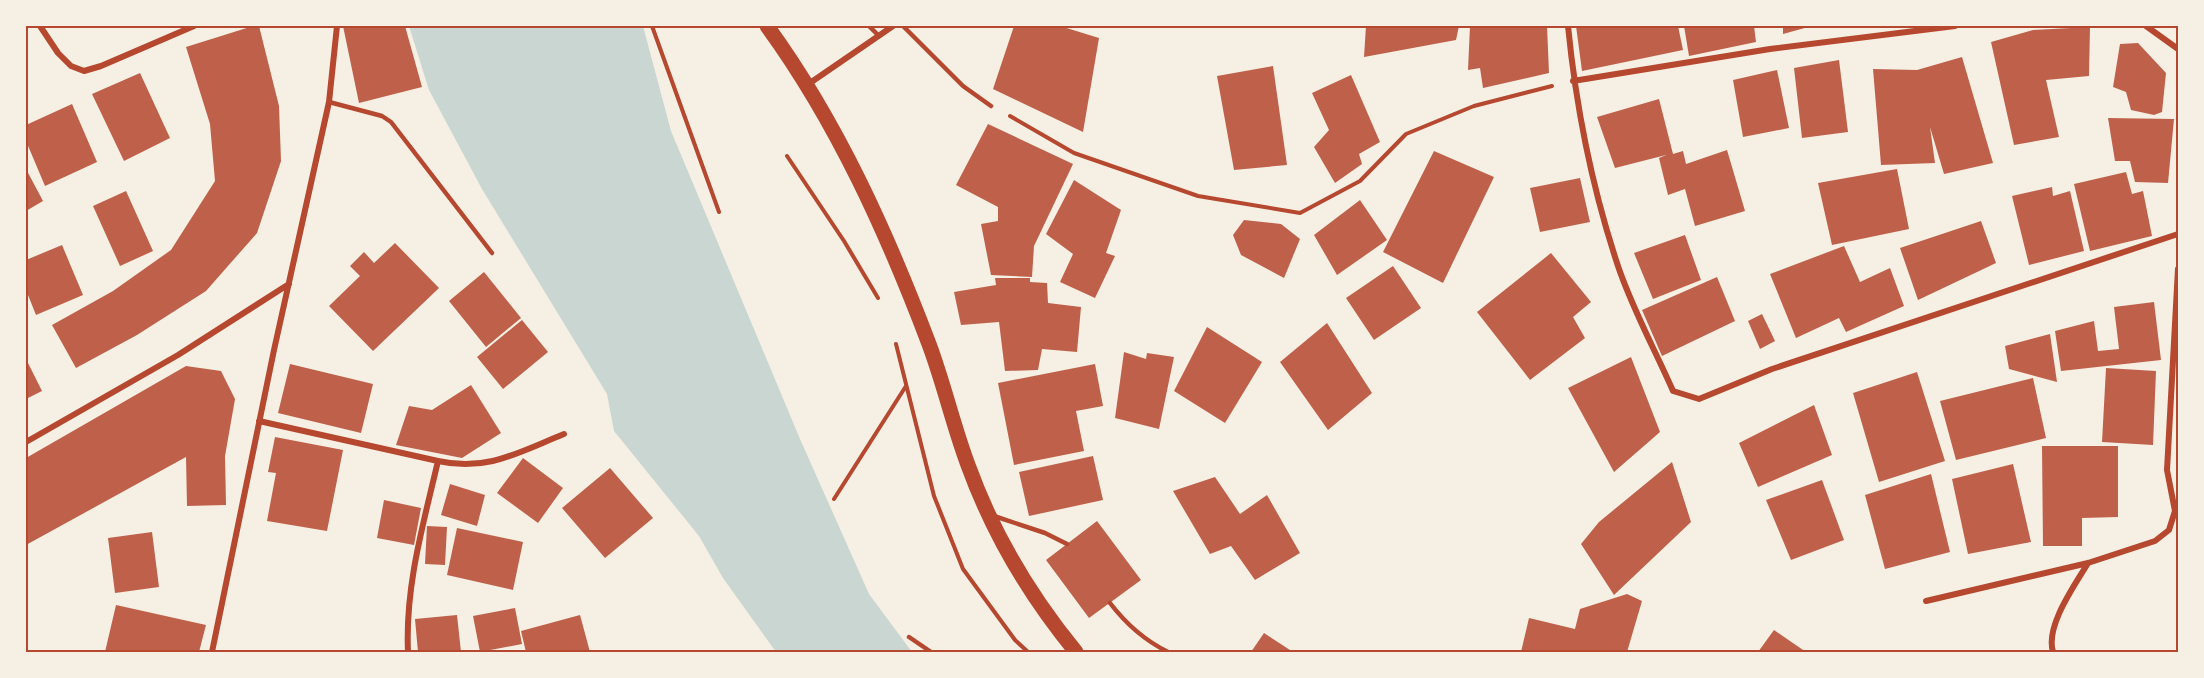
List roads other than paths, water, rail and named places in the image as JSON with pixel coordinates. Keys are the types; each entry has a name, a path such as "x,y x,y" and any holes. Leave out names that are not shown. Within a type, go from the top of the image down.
{"main road":[{"path":"767,26 807,86 851,164 891,247 930,347 968,465 988,514 1027,588 1076,652"}],"street":[{"path":"40,26 58,53 71,66 84,71 101,66 194,26"},
{"path":"212,652 259,421 329,102 337,26"},
{"path":"807,86 893,26"},
{"path":"1568,26 1574,81 1596,192 1618,268 1673,391 1699,399 1772,369 2178,234"},
{"path":"1574,81 1770,49 1955,26"},
{"path":"2146,26 2178,49"},
{"path":"1926,601 2088,563 2155,541 2169,530 2175,511 2167,470 2178,269"},
{"path":"26,442 178,355 290,284"},
{"path":"259,421 463,467 497,460 564,434"},
{"path":"408,652 406,618 412,576 438,461"},
{"path":"2053,652 2051,646 2060,609 2088,563"}],"lane":[{"path":"869,26 879,36"},
{"path":"903,26 963,86 991,106"},
{"path":"329,102 382,116 391,122 492,253"},
{"path":"988,514 1045,533 1067,544"},
{"path":"1110,603 1132,628 1149,642 1168,652"},
{"path":"909,637 931,652"}]}
